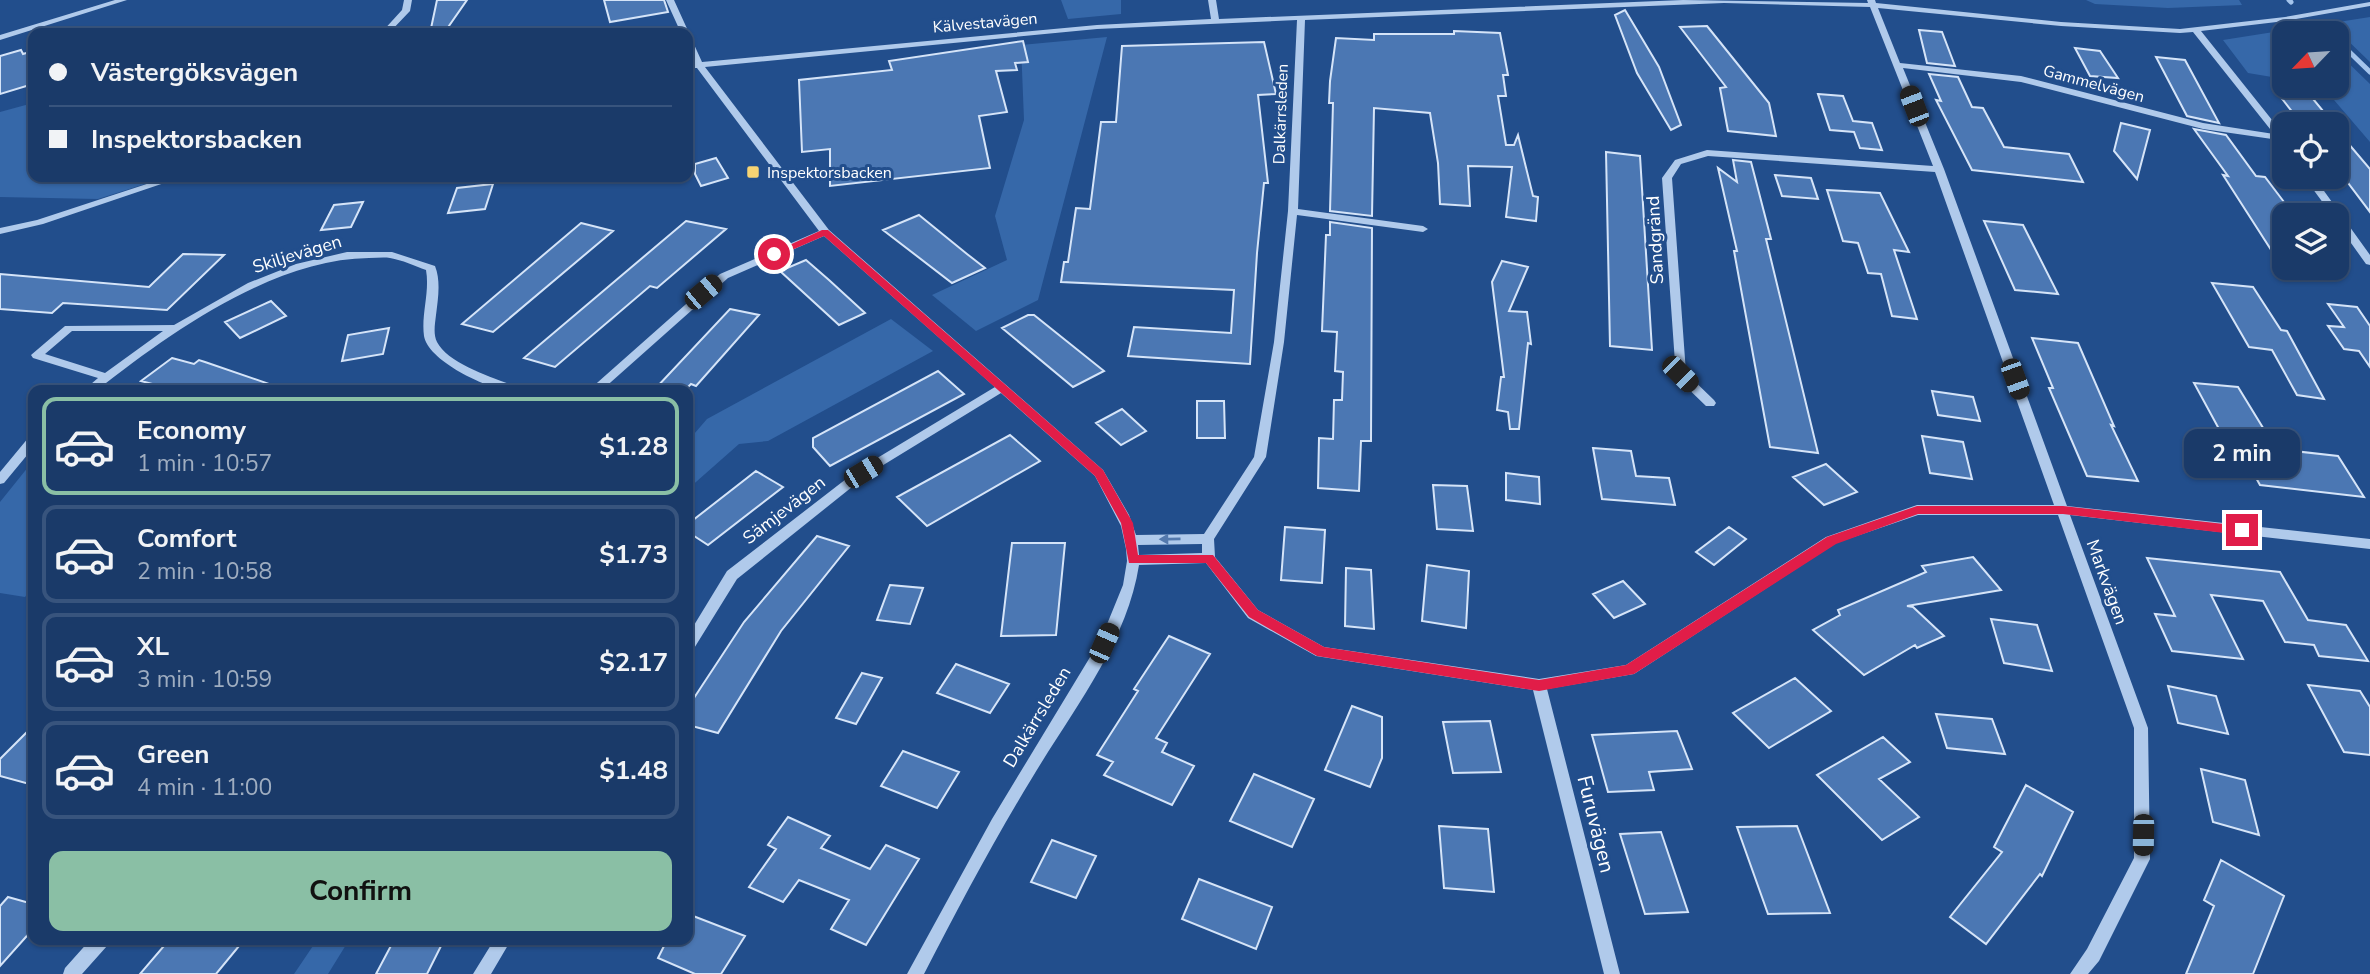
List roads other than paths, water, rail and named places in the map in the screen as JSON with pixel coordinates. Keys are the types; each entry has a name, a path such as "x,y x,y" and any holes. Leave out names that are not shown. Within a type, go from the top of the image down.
{"street":[{"path":"32,28 123,0"},
{"path":"390,28 406,11 408,0"},
{"path":"670,0 683,28"},
{"path":"1212,0 1215,21"},
{"path":"1872,2 2061,24 2196,30 2370,4"},
{"name":"Kälvestavägen","path":"693,65 1097,27 1538,4 1872,2"},
{"name":"Markvägen","path":"1872,2 1939,169 2141,728 2144,785 2142,859 2093,955 2078,974"},
{"name":"Dalkärrsleden","path":"1208,539 1261,457 1279,342 1293,211 1301,18"},
{"path":"0,38 28,29"},
{"path":"2196,30 2272,127"},
{"path":"693,51 699,64 825,232 1099,473 1127,523 1132,540 1208,539 1209,558 1253,614 1321,652 1539,685 1629,670 1832,540 1917,510 2063,510 2370,544"},
{"name":"Gammelvägen","path":"1898,65 2021,79 2203,126 2272,138"},
{"name":"Sandgränd","path":"1710,403 1680,374 1667,178 1678,162 1707,153 1939,169"},
{"path":"0,232 40,222 162,182"},
{"path":"2318,189 2370,262"},
{"path":"1293,211 1423,229"},
{"path":"601,385 724,275 825,232"},
{"name":"Skiljevägen","path":"96,385 135,352 236,291 298,268 349,255 384,252 412,257 431,268 435,285 428,336 437,352 504,385"},
{"path":"106,377 37,355 69,328 175,328"},
{"name":"Sämjevägen","path":"693,638 732,575 863,472 1002,388"},
{"path":"0,480 28,446"},
{"name":"Dalkärrsleden","path":"915,974 963,881 1104,643 1130,584 1132,540"},
{"path":"1133,560 1209,558"},
{"name":"Furuvägen","path":"1539,685 1612,974"},
{"path":"71,974 97,945"},
{"path":"481,974 500,945"}],"waterway":[{"path":"2349,52 2370,72"}],"place":[{"name":"Inspektorsbacken","path":"753,172"}]}
